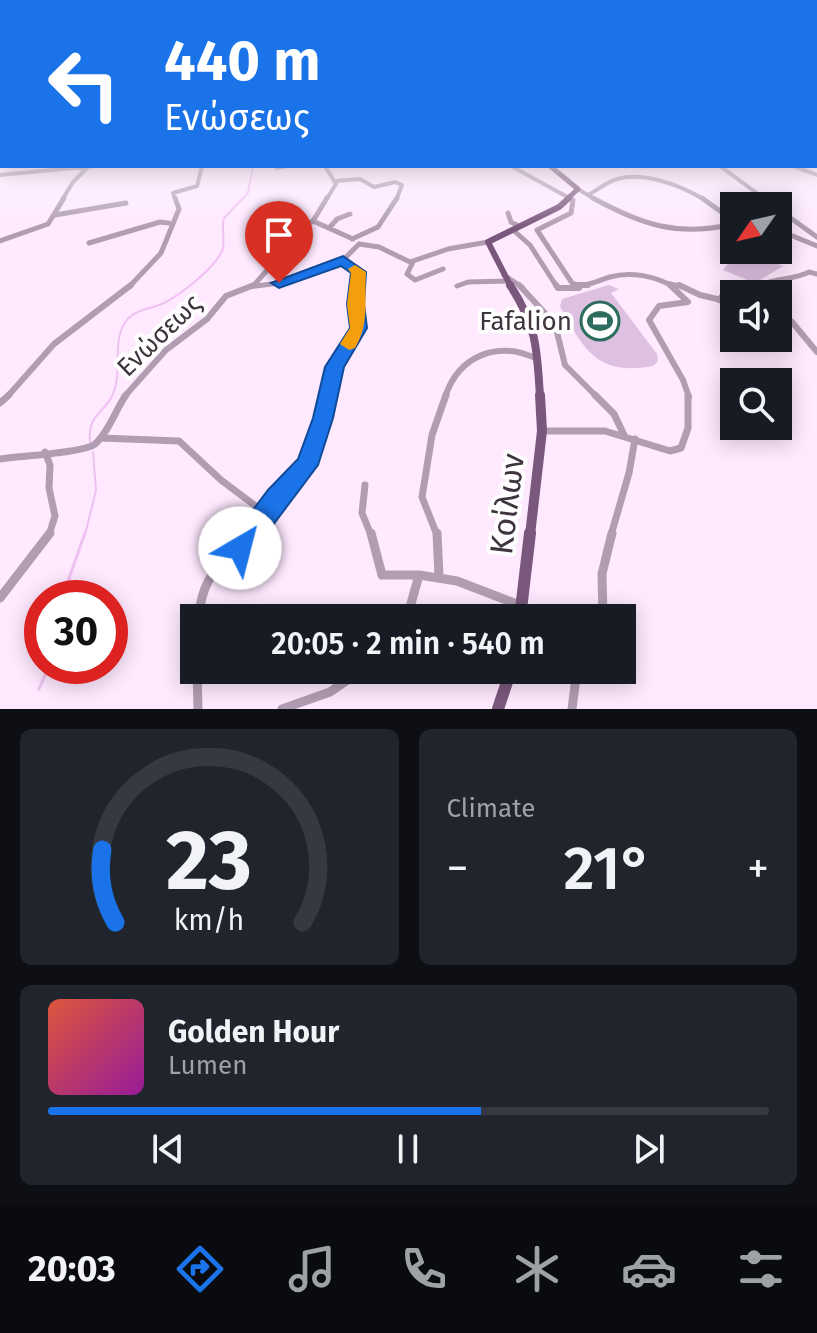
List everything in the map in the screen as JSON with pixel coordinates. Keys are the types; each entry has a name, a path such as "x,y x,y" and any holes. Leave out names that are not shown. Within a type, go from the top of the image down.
{"main road":[{"path":"542,431 537,359 530,318 488,242 571,197 578,189 552,168"},
{"name":"Κοίλων","path":"522,604 542,431"},
{"path":"498,709 506,684"}],"street":[{"path":"9,175 13,168"},
{"path":"0,175 72,168"},
{"path":"0,241 46,226 73,182 88,168"},
{"path":"0,403 45,354 109,299 129,287 162,251 169,223 179,209 173,193 197,186 202,168"},
{"path":"326,168 335,181"},
{"path":"515,168 573,200 571,213 537,230 551,247 569,279 582,287"},
{"path":"723,168 755,192"},
{"path":"588,195 619,178 662,183 691,192 720,209"},
{"path":"335,181 360,179 374,187 395,182 402,185 386,221 364,238 352,239"},
{"path":"254,285 276,260 281,240 313,221 317,210 329,199 335,181"},
{"path":"578,189 629,216 667,228 701,232 720,227"},
{"path":"55,215 126,203"},
{"path":"508,213 511,222 558,288 566,290 617,276 647,276 719,300 730,287 754,289 774,279 796,279 809,272 817,274"},
{"path":"330,227 337,219 350,214"},
{"path":"792,219 817,237"},
{"path":"313,221 359,244 374,245 413,262"},
{"path":"89,243 160,222 169,223"},
{"path":"255,231 270,231 281,240"},
{"path":"792,236 817,246"},
{"path":"443,269 424,278 412,279 407,274 413,262 444,250 488,242"},
{"name":"Ενώσεως","path":"101,438 120,402 166,350 207,319 226,296 254,285 272,285 343,260 359,244"},
{"path":"201,604 205,583 248,539 265,513 307,465 323,418 334,367 357,333 359,272 343,260"},
{"path":"457,286 506,278 525,289 552,320 569,371 614,414 624,435"},
{"name":"Κοίλων","path":"542,431 605,431 670,451 678,450 683,445 691,402 676,363 649,320 659,306 688,302 666,283"},
{"path":"792,322 817,352"},
{"path":"436,576 437,533 422,497 432,435 447,391 462,368 489,350 521,351 537,359"},
{"path":"0,459 45,452 80,451 101,438 179,441 221,480 265,513"},
{"path":"603,604 602,575 613,527 628,487 635,439"},
{"path":"0,598 48,537 54,524 55,509 49,491 52,469 45,452"},
{"path":"365,485 362,513 375,544 382,575 436,576 502,604"},
{"path":"411,604 419,575"},
{"path":"197,684 198,709"},
{"path":"282,709 330,692 342,684"},
{"path":"572,709 575,684"}],"shaded area":[{"path":"728,264 783,266 760,280 748,280 723,270"},
{"name":"Fafalion","path":"609,285 619,289 611,293 657,354 658,361 653,366 619,367 595,357 577,336 560,306 562,299"}],"waterway":[{"path":"90,442 91,425 109,401 116,385 119,338 126,321 171,299 214,263 223,248 224,218 248,193 253,168"},
{"path":"85,535 96,490 93,452"},
{"path":"68,580 85,533"},
{"path":"39,689 41,684"}],"slow traffic":[{"path":"349,344 358,328 356,280 359,272 355,269"}],"place":[{"name":"Fafalion","path":"600,321"}],"route":[{"path":"240,548 276,498 307,465 323,418 334,367 358,328 356,280 359,272 343,260 279,283"}]}
